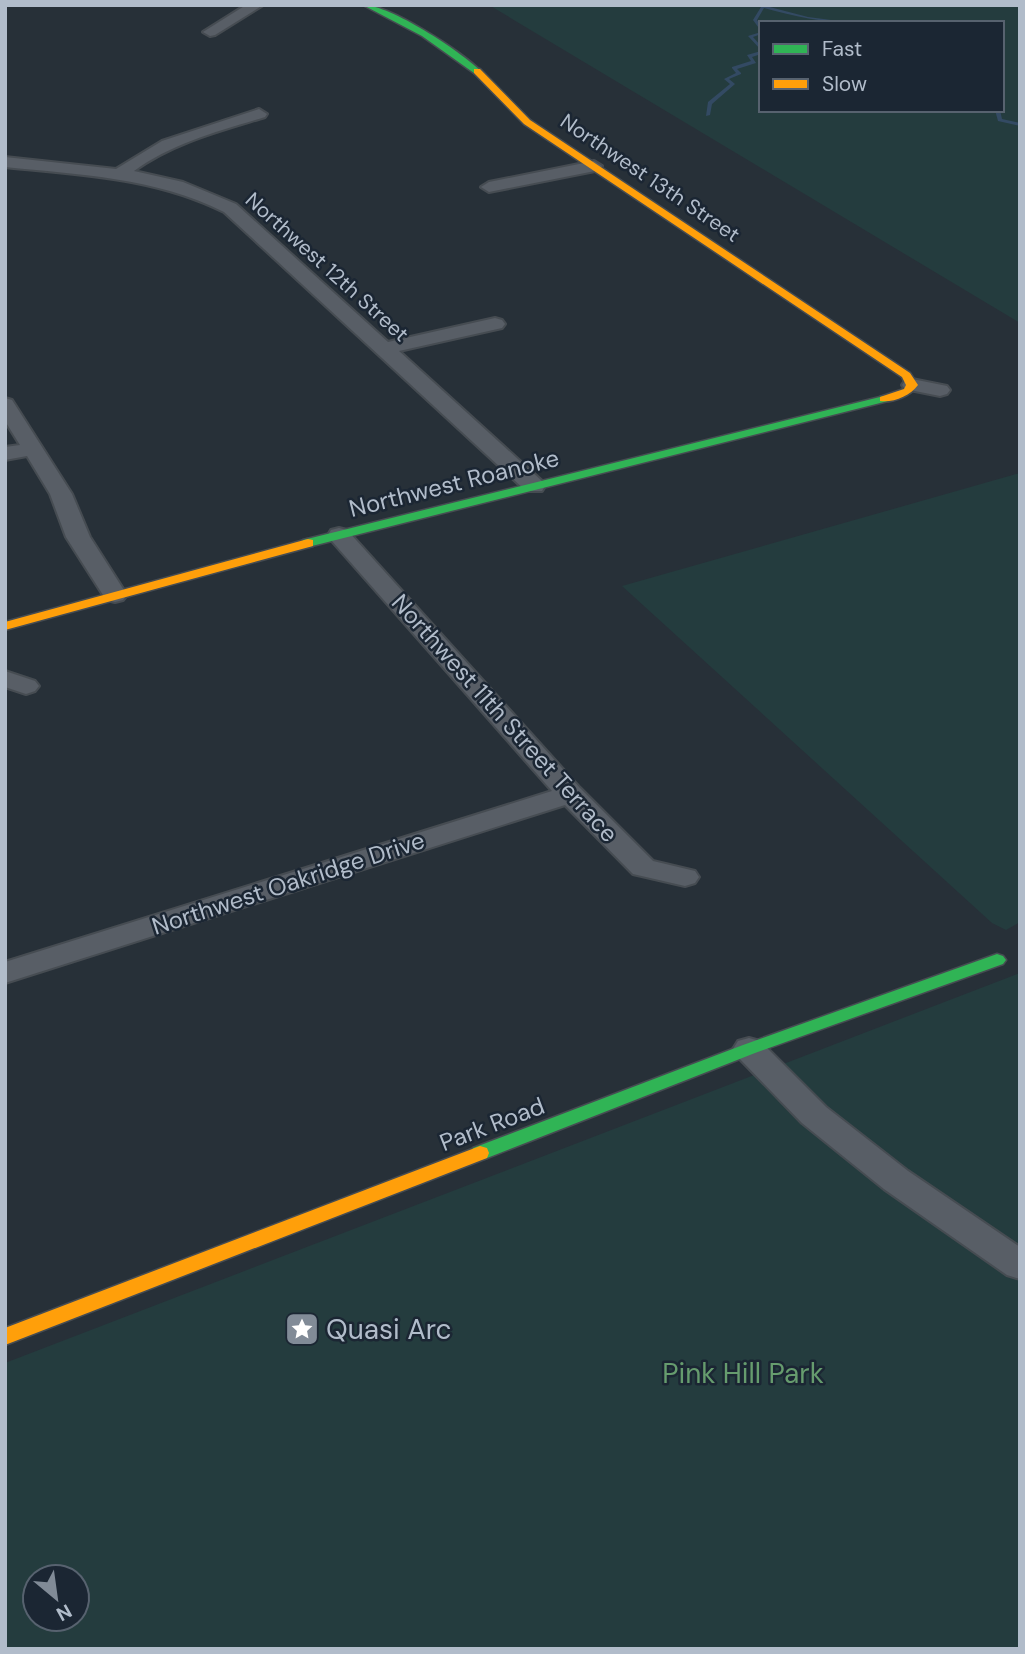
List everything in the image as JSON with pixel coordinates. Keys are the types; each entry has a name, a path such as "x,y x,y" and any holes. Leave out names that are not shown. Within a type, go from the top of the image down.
{"street":[{"path":"210,32 256,5"},
{"name":"Northwest 13th Street","path":"367,5 402,20 479,73 527,122 906,375 912,385"},
{"path":"118,175 136,159 170,141 259,114"},
{"name":"Northwest 12th Street","path":"5,162 118,175 184,187 210,196 230,208 534,486"},
{"path":"489,187 594,166"},
{"path":"383,349 495,324"},
{"path":"912,385 940,390"},
{"name":"Northwest Roanoke","path":"5,626 339,536 879,401 908,391 912,385"},
{"path":"5,404 61,494 78,537 115,595"},
{"path":"5,454 34,448"},
{"name":"Northwest 11th Street Terrace","path":"339,536 570,794 643,869 685,877"},
{"name":"Northwest Oakridge Drive","path":"5,973 570,794"},
{"name":"Park Road","path":"5,1336 749,1049 997,960"},
{"path":"749,1049 814,1115 896,1180 1020,1265"}],"green space":[{"path":"489,5 1020,5 1020,323"},
{"path":"1020,473 1020,922 1006,930 992,923 622,586"},
{"name":"Pink Hill Park","path":"1020,973 1020,1649 5,1649 5,1363"}],"waterway":[{"path":"756,5 808,18 834,21"},
{"path":"759,27 755,20 763,7"},
{"path":"759,34 750,36 759,47"},
{"path":"708,115 710,103 733,84 726,79 739,73 734,68 754,62 749,56 759,53"},
{"path":"998,112 1000,120 1020,125"}],"traffic: fast":[{"path":"367,5 425,34 477,71"},
{"path":"308,543 884,399"},
{"path":"480,1153 749,1049 997,960"}],"traffic: slow":[{"path":"477,71 527,122 906,375 912,385 908,391 884,399"},
{"path":"5,626 308,543"},
{"path":"5,1337 480,1153"}],"place":[{"name":"Quasi Arc","path":"302,1329"}]}
